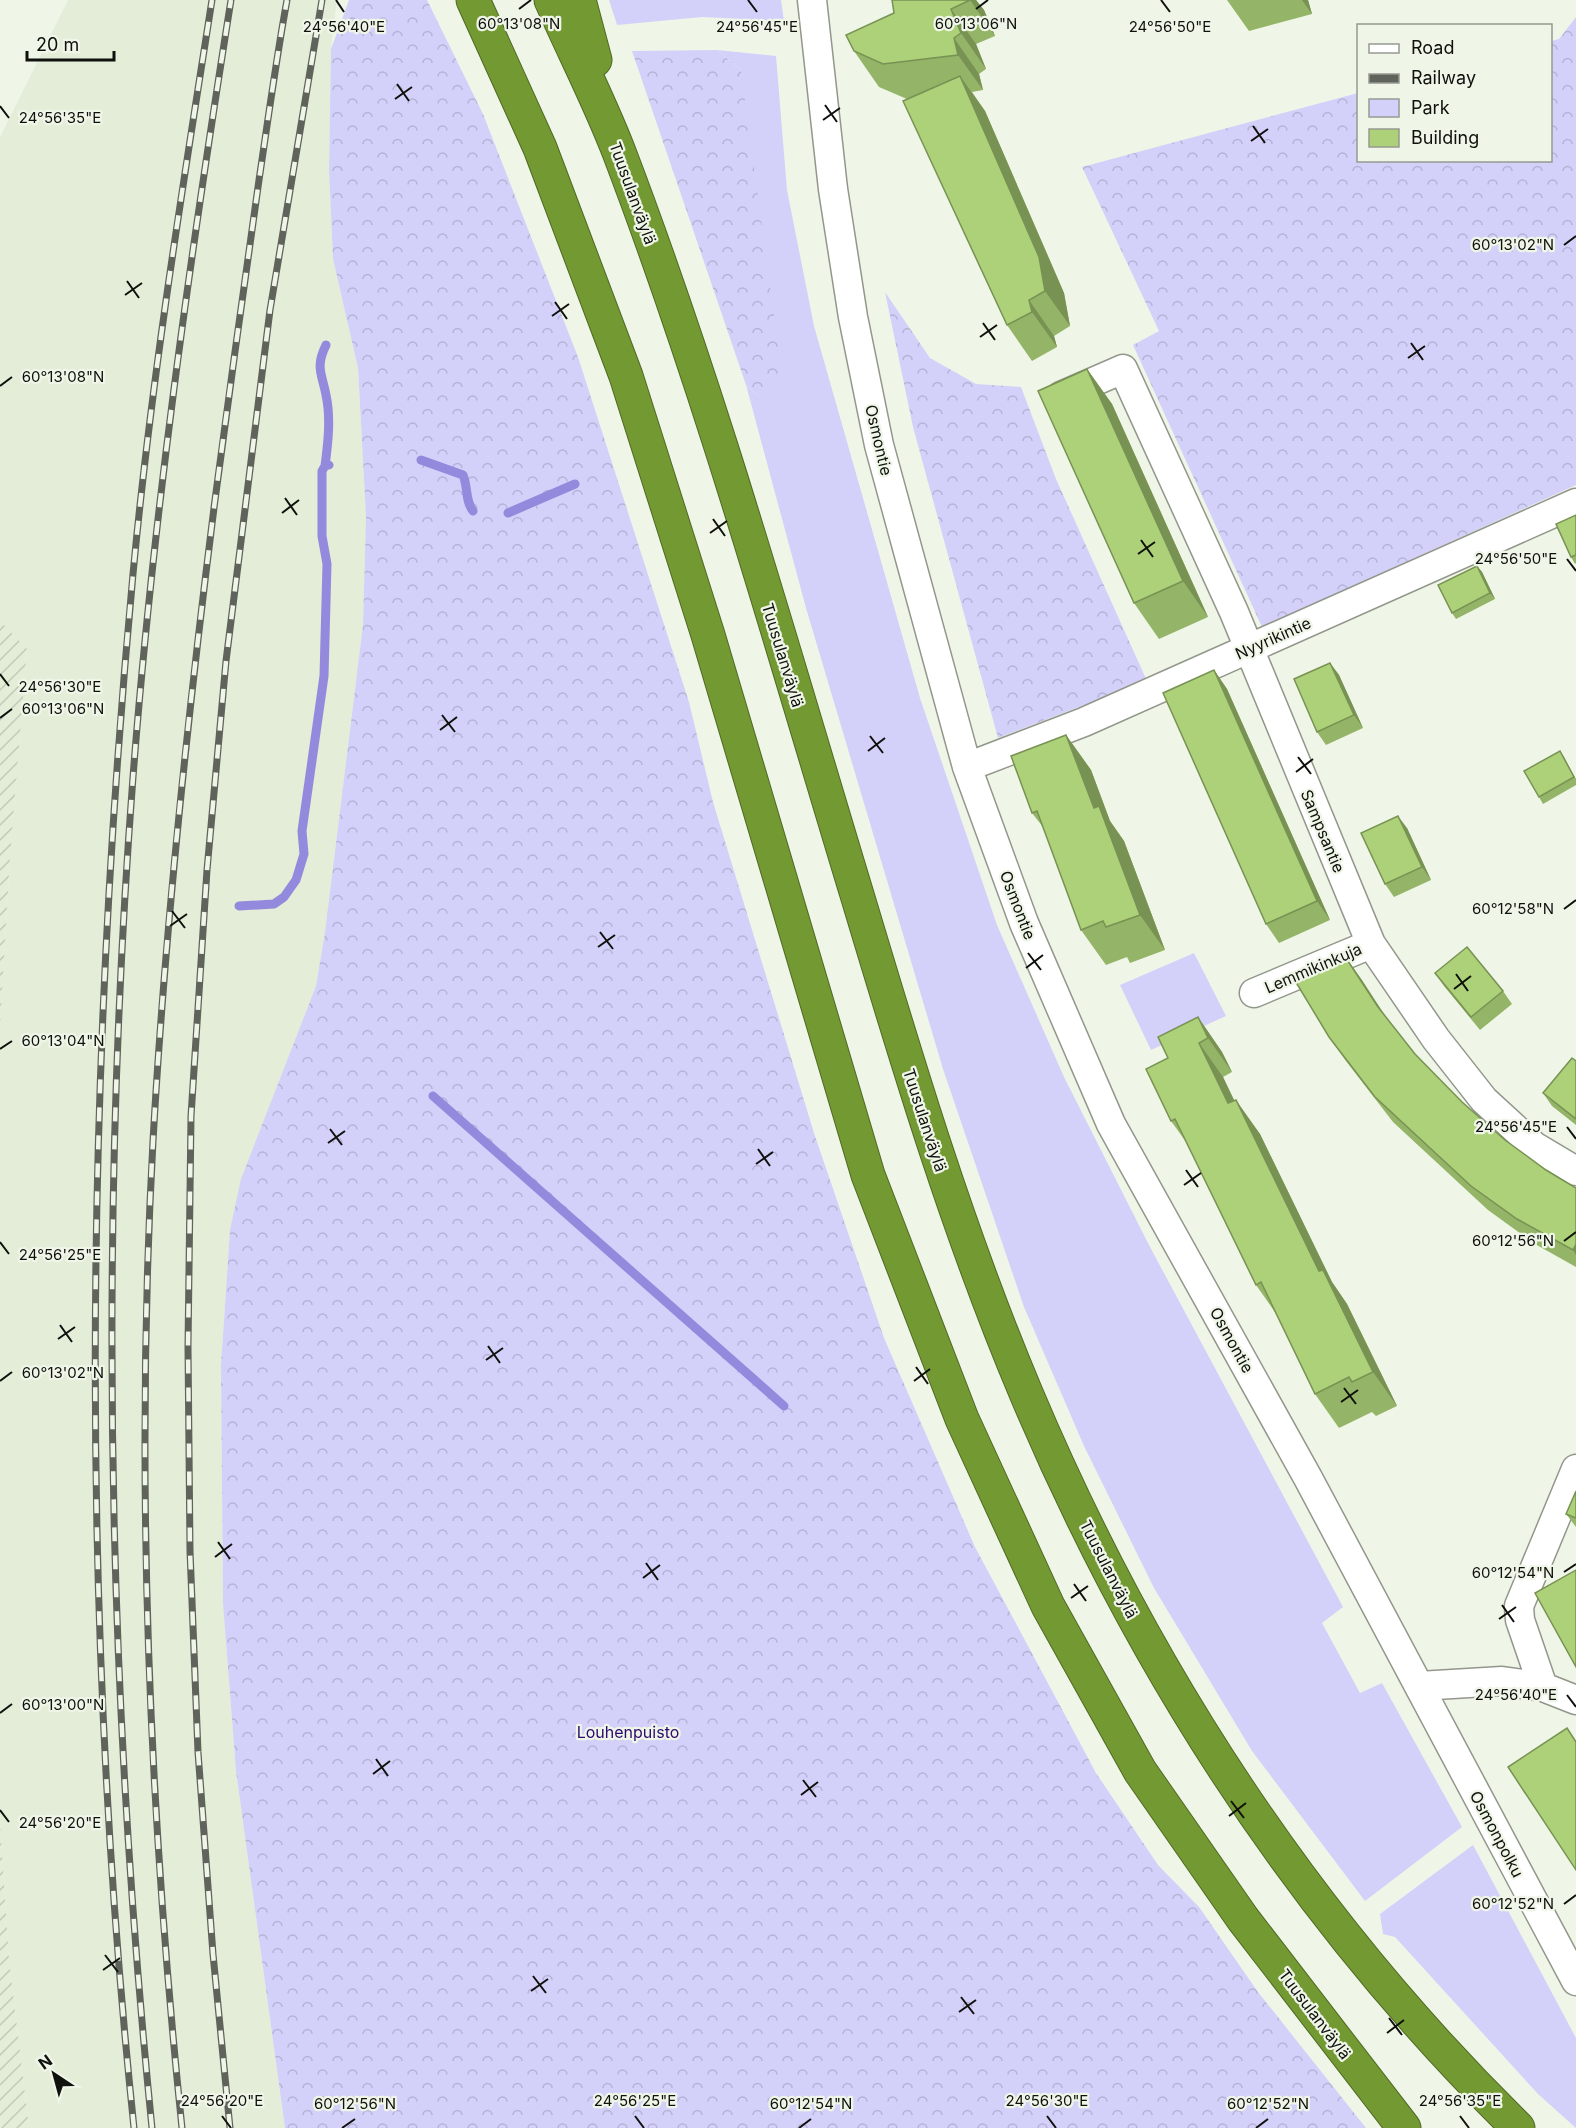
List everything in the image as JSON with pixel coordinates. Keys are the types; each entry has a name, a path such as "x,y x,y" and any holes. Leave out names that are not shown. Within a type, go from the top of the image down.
{"highway":[{"name":"Tuusulanväylä","path":"473,0 540,148 626,376 708,635 868,1175 962,1419 1048,1606 1140,1771 1243,1919 1404,2128"},
{"name":"Tuusulanväylä","path":"551,0 616,146 693,357 934,1153 1030,1402 1106,1568 1199,1732 1301,1881 1393,1997 1518,2128"},
{"path":"579,0 616,146"}],"street":[{"name":"Osmontie","path":"812,0 833,189 860,352 879,445 967,767 1024,923 1111,1124 1308,1478 1419,1686"},
{"name":"Sampsantie","path":"1053,399 1123,369 1249,649 1371,944 1436,1039 1484,1100 1534,1146 1576,1171"},
{"name":"Nyyrikintie","path":"967,767 1075,726 1576,503"},
{"name":"Lemmikinkuja","path":"1254,993 1371,944"},
{"path":"1543,1687 1520,1620 1519,1606 1576,1469"},
{"path":"1419,1686 1502,1681 1543,1687 1576,1700"},
{"name":"Osmonpolku","path":"1419,1686 1576,1981"}],"shaded area":[{"path":"68,0 337,0 331,49 329,170 333,259 358,368 366,516 363,625 325,932 316,986 257,1139 230,1230 221,1365 223,1604 236,1771 285,2128 29,2128 9,1959 0,1823 0,1027 10,857 27,649 0,621 0,137"},
{"path":"0,621 27,649 10,857 0,1027"},
{"path":"0,1823 9,1959 29,2128 0,2128"}],"green space":[{"name":"Louhenpuisto","path":"349,0 427,0 483,114 578,357 689,702 713,802 814,1133 884,1338 975,1547 1096,1773 1158,1865 1199,1907 1258,1992 1366,2128 285,2128 236,1771 223,1604 221,1365 230,1230 241,1179 316,986 325,932 363,625 366,516 358,368 333,259 329,170 331,49"},
{"path":"609,0 781,0 784,21 702,17 617,25"},
{"path":"1576,17 1576,485 1262,627 1133,345 1159,331 1082,167 1357,93 1357,162 1552,162 1552,41 1559,39"},
{"path":"717,50 776,56 787,190 814,326 920,698 997,925 1064,1077 1150,1247 1343,1607 1322,1623 1360,1693 1382,1683 1462,1827 1365,1901 1252,1751 1154,1588 1084,1446 1024,1307 943,1069 806,608 746,385 762,399 741,70"},
{"path":"717,50 741,70 783,382 762,399 746,385 632,51"},
{"path":"885,292 930,358 976,384 1021,387 1056,479 1147,681 998,738 913,427"},
{"path":"1194,953 1226,1016 1151,1050 1120,985"},
{"path":"1473,1845 1576,2038 1576,2128 1538,2094 1395,1937 1383,1934 1380,1914"}],"building":[{"path":"892,0 970,0 951,9 961,33 954,38 958,55 883,64 854,51 846,35 894,13"},
{"path":"960,76 1039,257 1045,291 1029,300 1032,312 1007,325 903,101"},
{"path":"1087,369 1183,581 1134,603 1038,391"},
{"path":"1576,515 1576,555 1571,557 1556,524"},
{"path":"1477,566 1490,593 1452,613 1438,585"},
{"path":"1330,663 1354,715 1317,732 1294,679"},
{"path":"1214,670 1317,901 1266,924 1163,693"},
{"path":"1066,735 1094,808 1099,806 1140,915 1106,927 1103,921 1081,930 1037,811 1032,813 1011,756"},
{"path":"1560,751 1574,777 1539,797 1524,771"},
{"path":"1398,816 1422,867 1385,884 1361,833"},
{"path":"1467,947 1503,991 1471,1017 1435,973"},
{"path":"1344,955 1378,1007 1415,1054 1462,1102 1505,1140 1546,1170 1576,1188 1576,1244 1573,1250 1517,1219 1471,1186 1375,1097 1329,1037 1294,979"},
{"path":"1198,1017 1208,1038 1199,1043 1228,1103 1236,1100 1319,1271 1323,1270 1373,1372 1352,1382 1349,1377 1315,1394 1261,1282 1256,1285 1175,1119 1171,1121 1146,1069 1168,1058 1158,1037"},
{"path":"1572,1058 1576,1061 1576,1119 1543,1093"},
{"path":"1576,1491 1576,1518 1566,1514"},
{"path":"1576,1570 1576,1667 1535,1593"},
{"path":"1567,1728 1576,1742 1576,1870 1508,1767"}],"waterway":[{"path":"325,466 328,413 320,365 326,345"},
{"path":"421,460 463,475 473,511"},
{"path":"239,906 274,904 284,897 296,880 304,854 302,831 324,676 327,564 322,536 322,471 325,466 329,465"},
{"path":"508,513 575,484"},
{"path":"433,1096 784,1406"}],"railway":[{"path":"134,2128 116,1934 104,1740 97,1546 95,1351 98,1157 105,962 117,768 140,502 158,358 212,0"},
{"path":"152,2128 125,1791 117,1622 112,1284 115,1115 122,946 133,777 151,582 187,291 231,0"},
{"path":"182,2128 161,1882 148,1635 145,1388 153,1141 178,820 196,660 237,340 287,0"},
{"path":"230,2128 213,1954 198,1752 190,1551 188,1347 191,1116 207,870 226,661 270,310 322,0"}]}
